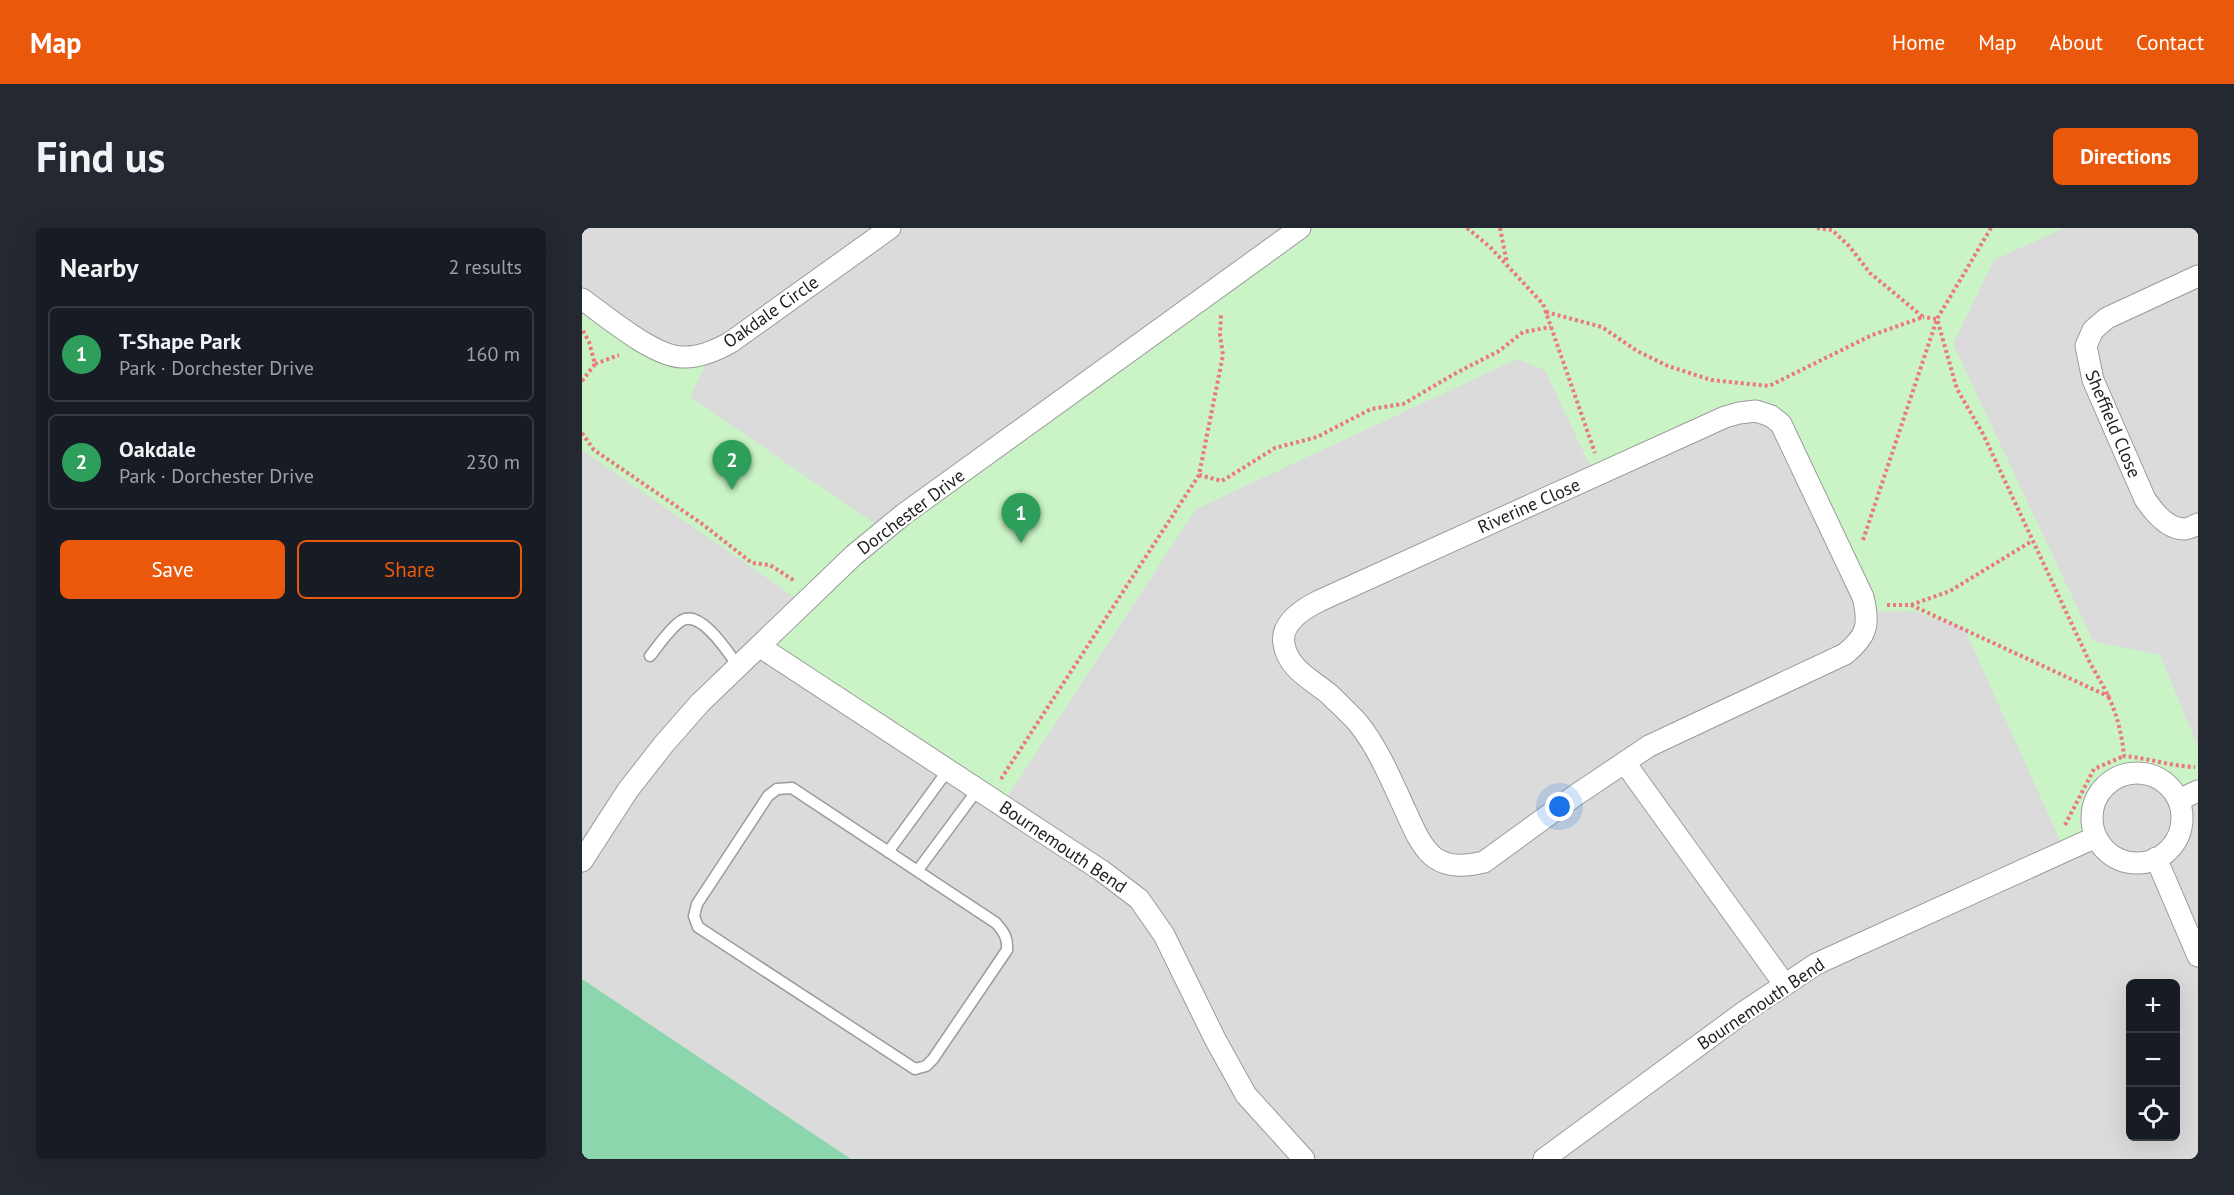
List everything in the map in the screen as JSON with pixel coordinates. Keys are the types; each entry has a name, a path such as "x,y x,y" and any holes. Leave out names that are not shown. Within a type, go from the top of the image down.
{"street":[{"name":"Dorchester Drive","path":"582,861 628,790 700,703 854,555 904,514 1300,228"},
{"name":"Oakdale Circle","path":"582,299 656,350 685,358 718,349 731,342 884,229"},
{"name":"Sheffield Close","path":"2198,276 2108,318 2093,330 2086,346 2093,380 2145,499 2155,514 2168,524 2183,529 2198,524"},
{"name":"Riverine Close","path":"1756,411 1771,416 1781,424 1788,435 1852,574 1865,605 1867,627 1859,643 1845,654 1649,746 1484,862 1469,866 1451,865 1434,857 1419,838 1376,749 1358,723 1328,694 1300,673 1288,657 1283,642 1287,629 1295,615 1304,609 1603,472 1725,417 1756,411"},
{"name":"Bournemouth Bend","path":"759,646 1102,871 1139,899 1164,935 1215,1040 1246,1095 1304,1159"},
{"path":"1625,763 1785,985"},
{"path":"2130,773 2156,777 2165,783 2178,800 2182,815 2181,826 2171,846 2156,858 2139,862 2124,861 2103,848 2096,837 2092,810 2101,790 2115,778 2130,773"},
{"path":"2178,800 2198,791"},
{"name":"Bournemouth Bend","path":"1544,1159 1744,1012 1816,964 2096,837"},
{"path":"2156,858 2198,956"}],"lane":[{"path":"650,656 680,621 696,618 738,666"},
{"path":"888,852 948,770"},
{"path":"792,788 888,852 996,923 1008,941 1007,951 933,1059 926,1066 915,1070 698,927 694,916 697,904 768,796 777,789 792,788"},
{"path":"918,870 983,793"}],"path":[{"path":"1467,228 1490,247 1543,304 1587,435 1603,472"},
{"path":"1500,228 1507,265"},
{"path":"1815,228 1832,230 1849,246 1870,273 1923,317"},
{"path":"1852,574 1937,319 1992,228"},
{"path":"983,793 1199,475 1223,355 1220,336 1223,283"},
{"path":"1546,312 1602,327 1637,351 1668,366 1711,380 1768,386 1872,335 1923,317 1937,319"},
{"path":"1937,319 1957,389 1983,434 2090,663 2111,698 2122,730 2124,756"},
{"path":"1199,475 1222,481 1275,448 1317,437 1371,410 1403,404 1499,351 1523,332 1551,327"},
{"path":"582,328 589,342 595,364 582,381"},
{"path":"582,433 594,450 701,524 752,563 770,565 812,596"},
{"path":"1865,605 1911,605 1950,591 2032,541"},
{"path":"1911,605 2111,698"},
{"path":"2043,861 2073,812 2094,769 2124,756 2194,767"}],"shaded area":[{"path":"582,228 2198,228 2198,1159 582,1159"}],"green space":[{"path":"1300,228 2064,228 1994,260 1953,344 2093,641 2160,655 2198,747 2198,791 2179,800 2164,781 2153,775 2131,773 2121,776 2103,789 2096,798 2091,816 2096,837 2065,851 1964,628 1914,611 1867,612 1788,435 1756,411 1595,476 1545,370 1517,359 1196,509 1002,805 759,646 803,603 582,450 582,299 656,350 712,351 690,397 884,530"},
{"path":"582,979 851,1159 582,1159"}],"place":[{"name":"Oakdale","path":"732,490"},
{"name":"T-Shape Park","path":"1021,543"}]}
